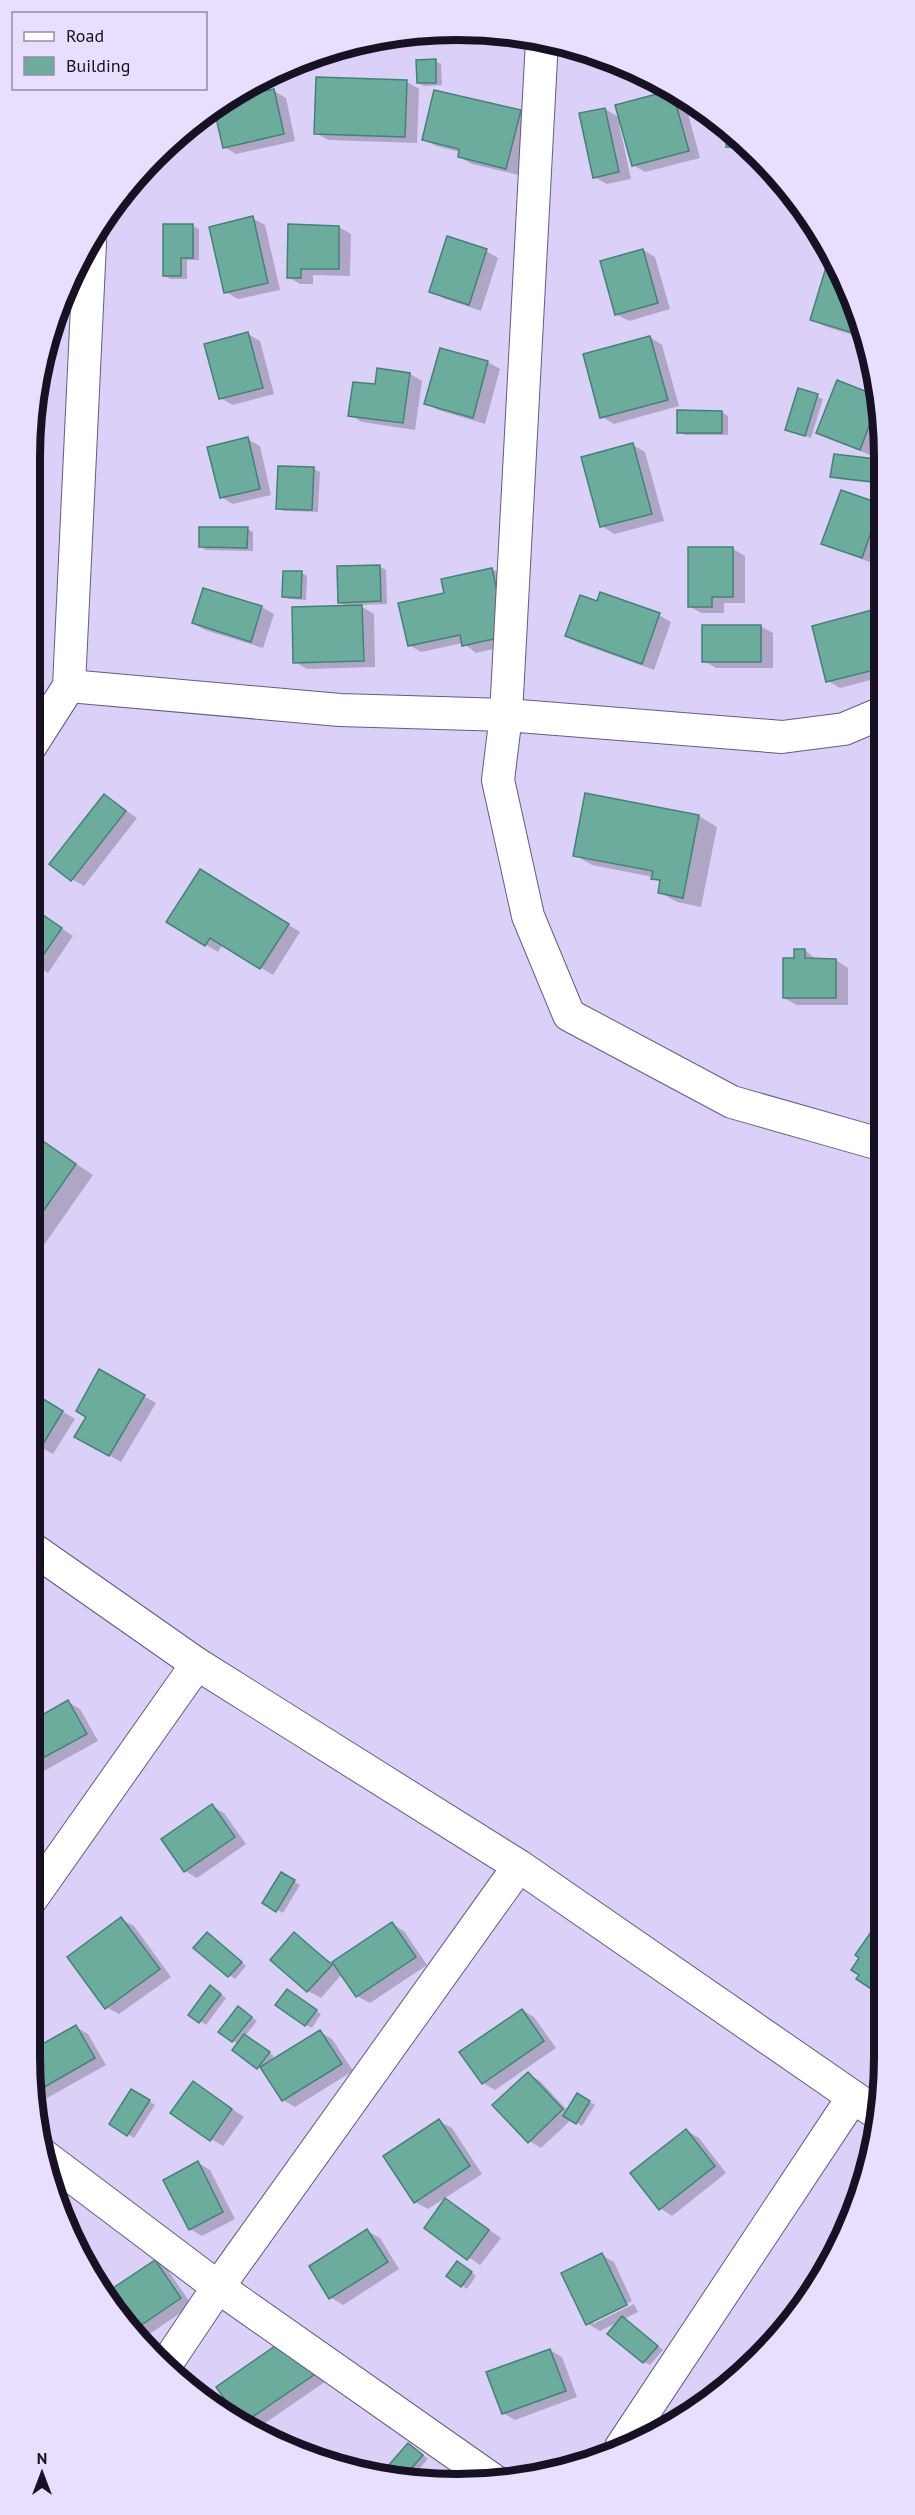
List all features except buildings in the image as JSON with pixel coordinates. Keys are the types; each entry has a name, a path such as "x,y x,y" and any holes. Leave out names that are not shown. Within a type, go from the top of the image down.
{"street":[{"path":"541,50 506,715 498,780 528,916 569,1015 732,1102 874,1142"},
{"path":"40,731 69,686 89,263"},
{"path":"69,686 340,710 506,715 782,737 844,729 874,716"},
{"path":"40,1554 197,1664 519,1866 865,2105 627,2438"},
{"path":"40,1887 197,1664"},
{"path":"170,2359 218,2287 519,1866"},
{"path":"55,2164 218,2287 485,2474"}]}
